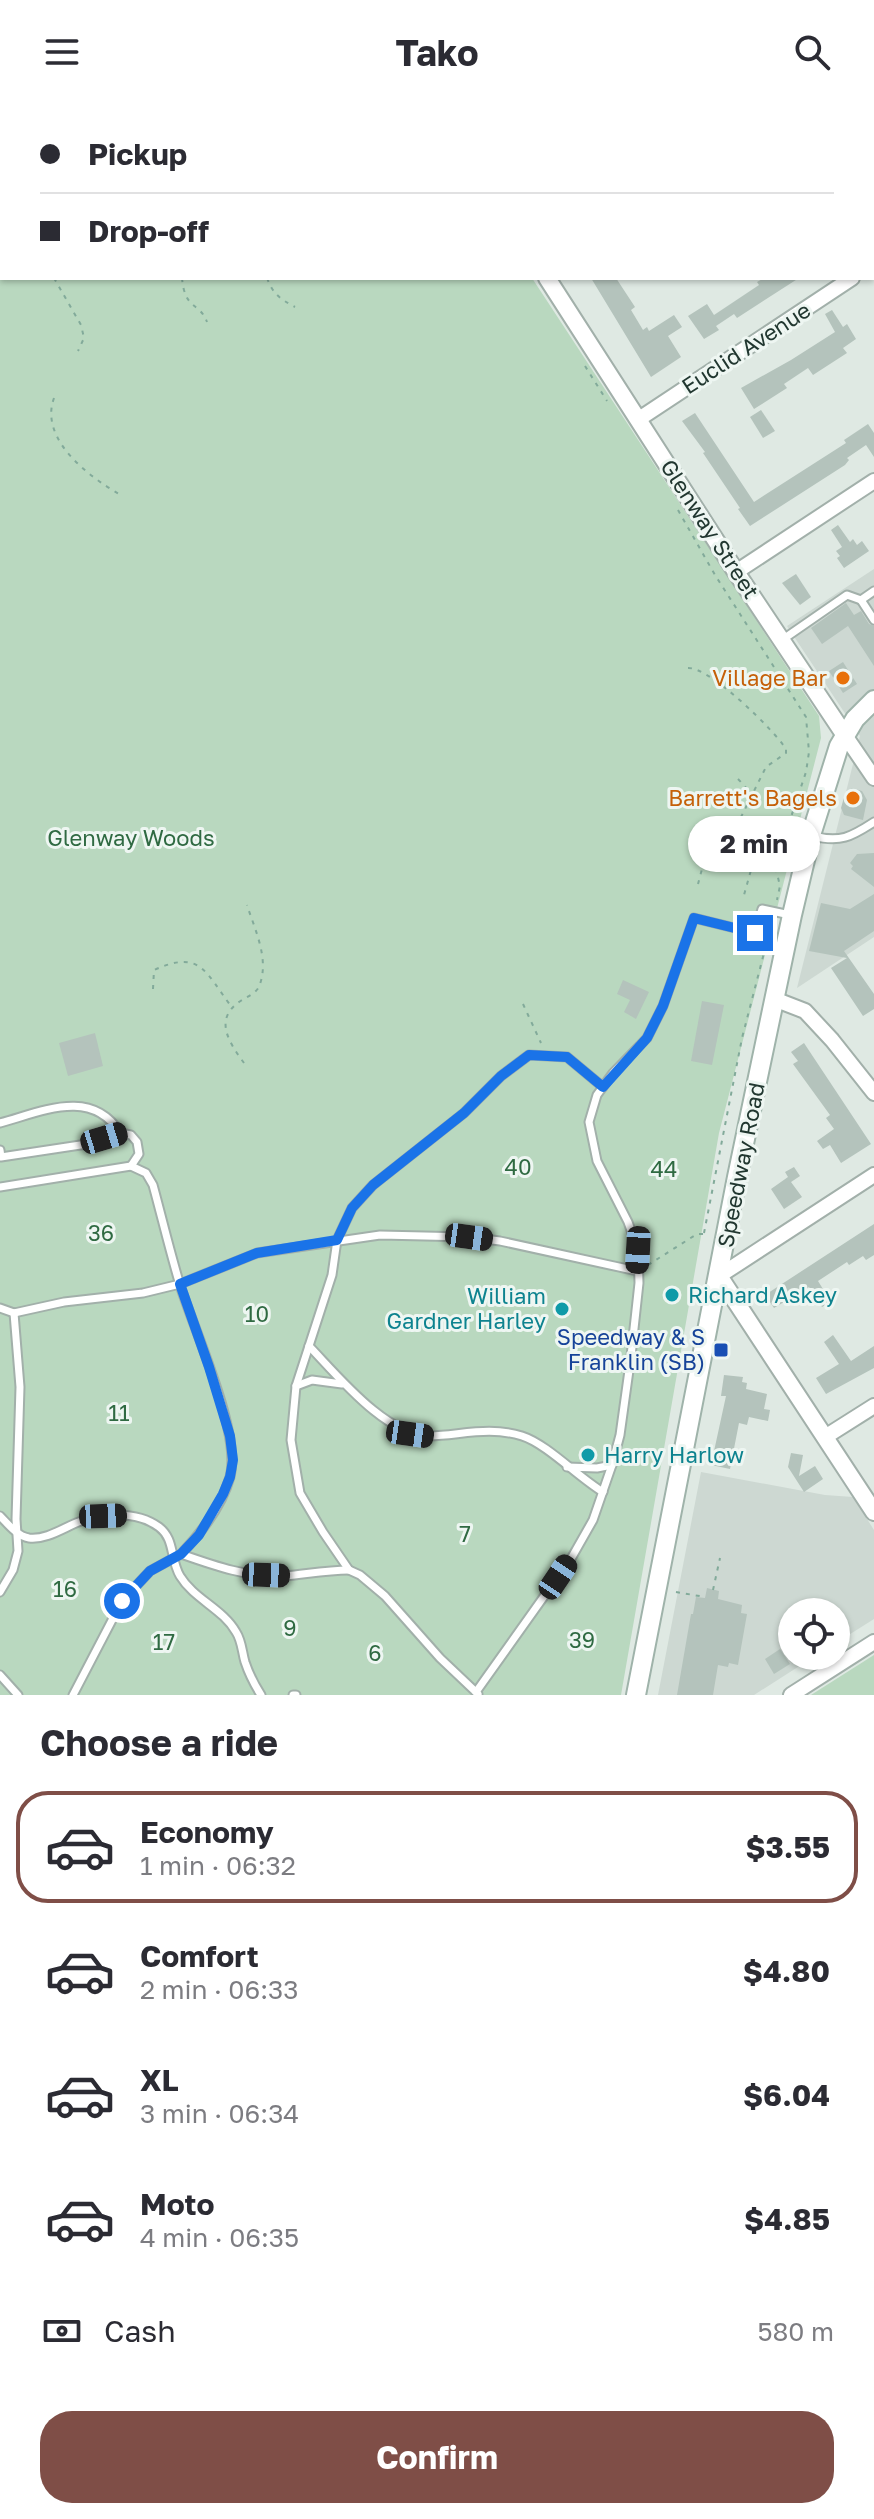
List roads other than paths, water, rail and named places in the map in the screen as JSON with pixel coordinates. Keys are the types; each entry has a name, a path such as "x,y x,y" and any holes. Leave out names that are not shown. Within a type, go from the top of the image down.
{"main road":[{"path":"844,734 874,700"},
{"name":"Speedway Road","path":"636,1695 774,999 784,914 844,734"}],"street":[{"name":"Glenway Street","path":"548,280 736,572 874,778"},
{"name":"Euclid Avenue","path":"639,419 849,280"},
{"path":"736,572 874,481"},
{"path":"774,999 805,1011 874,1093"},
{"path":"874,1175 719,1276 874,1512"},
{"path":"825,1437 874,1406"},
{"path":"791,1695 874,1642"}],"lane":[{"path":"861,600 874,591"},
{"path":"782,640 847,595 861,600 874,620"},
{"path":"811,835 831,841 843,839 874,822"},
{"path":"181,1554 245,1574 286,1576 319,1570 349,1570 360,1575 385,1596 477,1694 572,1557 593,1520 620,1435 639,1283 638,1250 628,1222 597,1161 589,1122 597,1095 647,1038 663,1006 694,918 755,933 762,909 784,914"},
{"path":"349,1570 300,1493 291,1440 296,1386 332,1275 337,1240 352,1208 373,1185 464,1113 529,1055 567,1057 603,1087"},
{"path":"0,1123 70,1104 102,1114 113,1121 120,1133"},
{"path":"0,1150 1,1157 87,1144 120,1133 131,1135 137,1142 139,1154 131,1166"},
{"path":"0,1187 131,1166 146,1173 153,1185 180,1284 223,1412 233,1460 223,1494 199,1535 181,1554 150,1571 122,1601 73,1695"},
{"path":"0,1308 14,1313 64,1302 143,1293 180,1284 257,1253 380,1235 469,1237 500,1241 637,1271"},
{"path":"0,1592 13,1570 18,1551 20,1387 14,1313"},
{"path":"309,1346 342,1384 398,1429 428,1436 482,1430 523,1436 603,1492"},
{"path":"296,1386 312,1380 342,1384"},
{"path":"567,1467 612,1465"},
{"path":"0,1516 17,1533 30,1538 43,1537 103,1516 124,1515 158,1526 170,1537 180,1576 237,1633 249,1671 261,1695"},
{"path":"0,1675 18,1695"}],"place":[{"name":"Village Bar","path":"843,678"},
{"name":"Barrett's Bagels","path":"853,798"},
{"name":"Richard Askey","path":"672,1295"},
{"name":"William Gardner Harley","path":"562,1309"},
{"name":"Speedway & S Franklin (SB)","path":"721,1350"},
{"name":"Harry Harlow","path":"588,1455"}],"park label":[{"name":"Glenway Woods","path":"131,838"},
{"name":"40","path":"518,1167"},
{"name":"44","path":"664,1169"},
{"name":"36","path":"101,1233"},
{"name":"10","path":"257,1314"},
{"name":"11","path":"119,1413"},
{"name":"7","path":"465,1534"},
{"name":"16","path":"65,1589"},
{"name":"9","path":"290,1628"},
{"name":"39","path":"582,1640"},
{"name":"17","path":"164,1642"},
{"name":"6","path":"375,1653"}]}
